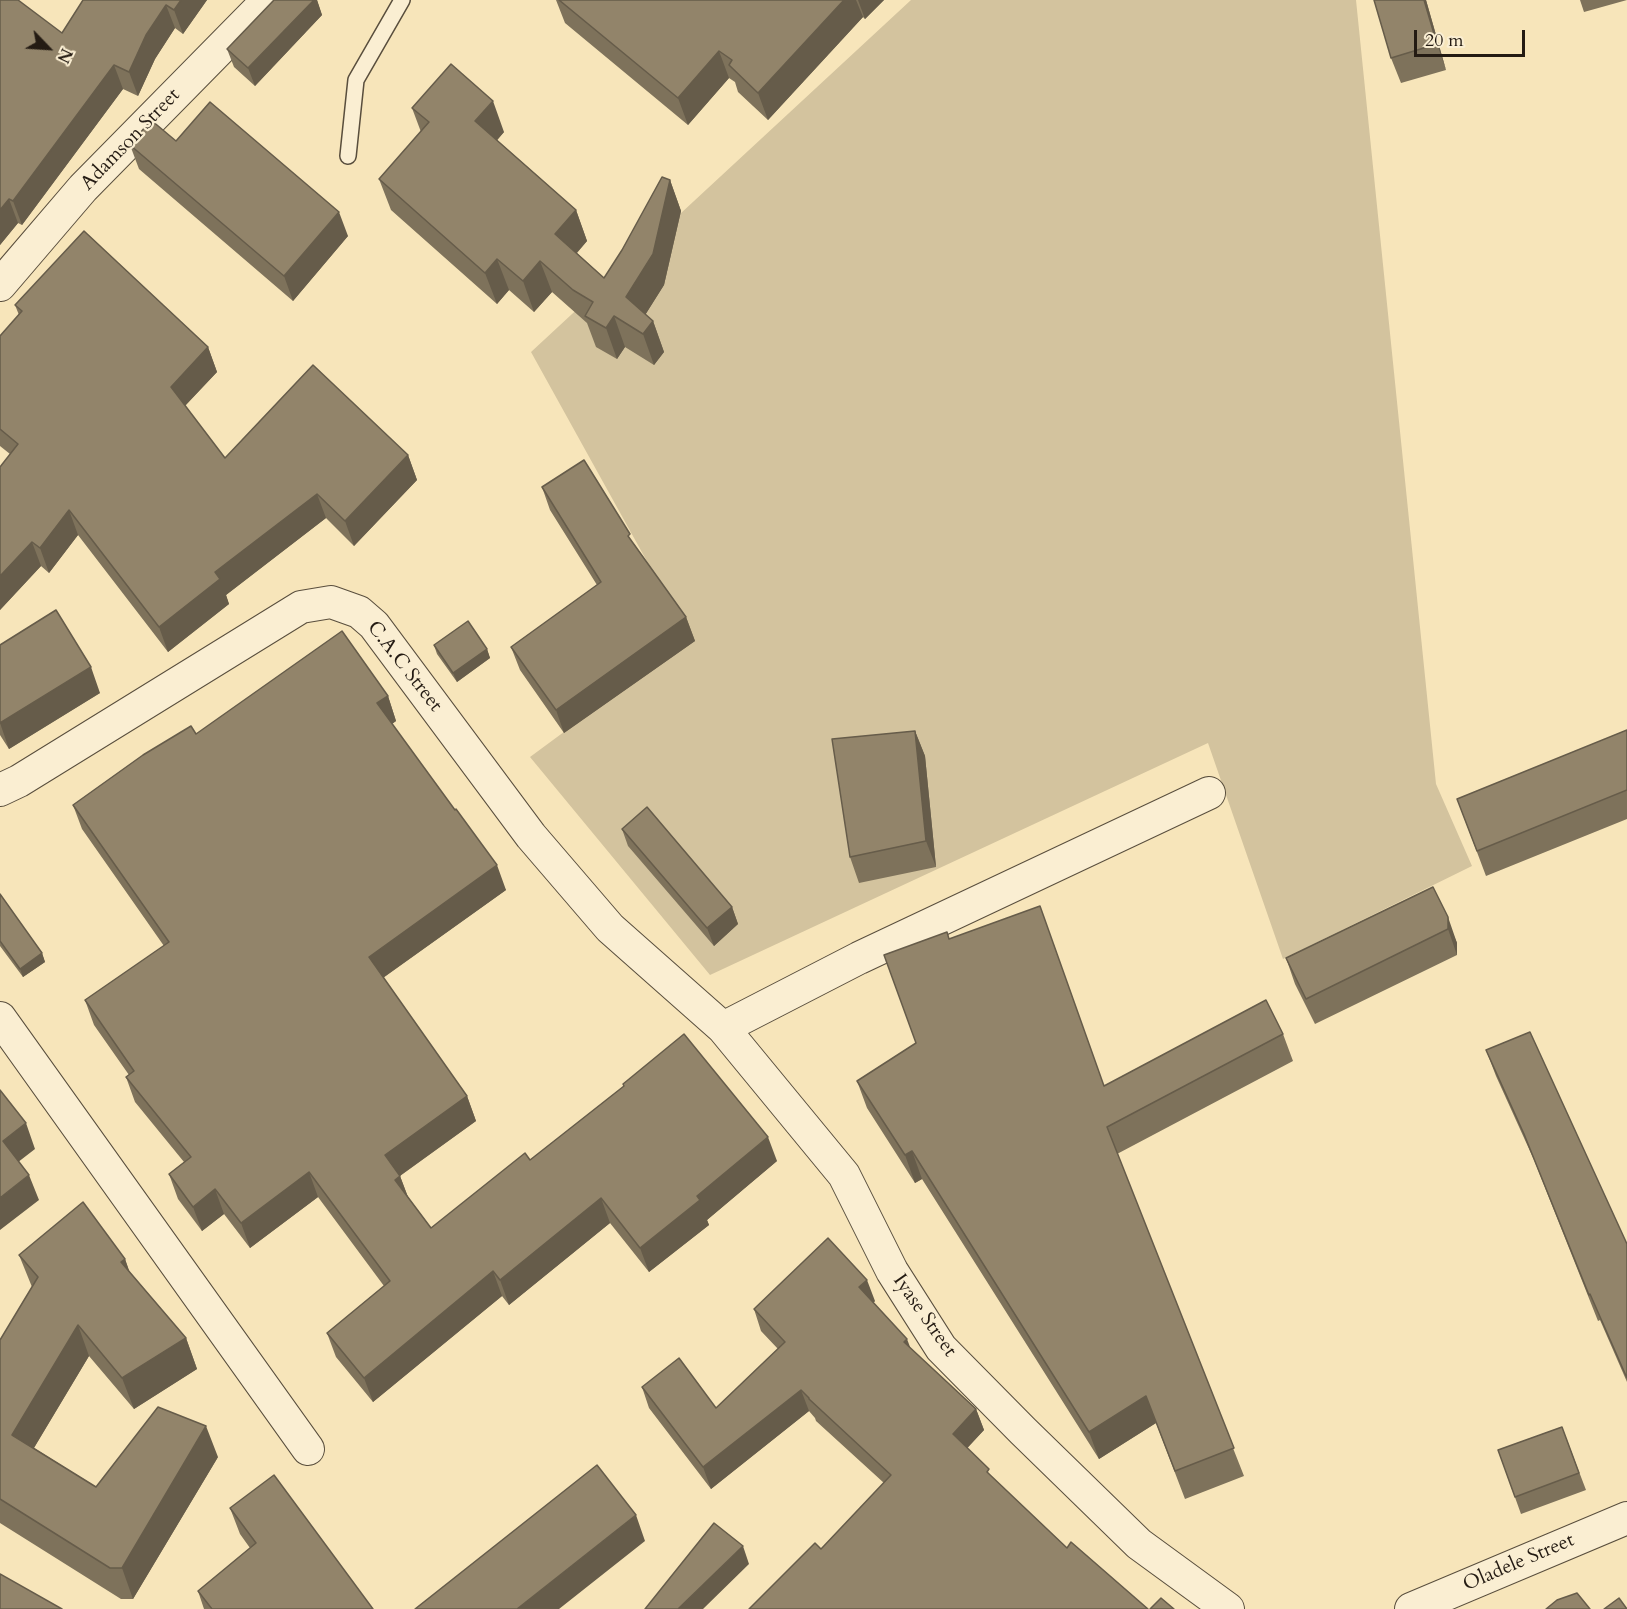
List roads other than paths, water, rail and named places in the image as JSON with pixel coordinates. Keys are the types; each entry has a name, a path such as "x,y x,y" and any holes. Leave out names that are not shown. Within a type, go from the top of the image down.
{"street":[{"name":"Adamson Street","path":"0,285 83,188 268,0"},
{"name":"C.A.C Street","path":"0,790 19,781 301,606 331,602 359,612 374,626 531,836 610,928 723,1028"},
{"path":"723,1028 860,958 1209,793"},
{"path":"0,1018 308,1449"},
{"name":"Iyase Street","path":"723,1028 844,1175 892,1271 941,1348 1139,1544 1228,1609"},
{"name":"Oladele Street","path":"1411,1609 1627,1518"}],"lane":[{"path":"348,156 356,80 402,0"}]}
